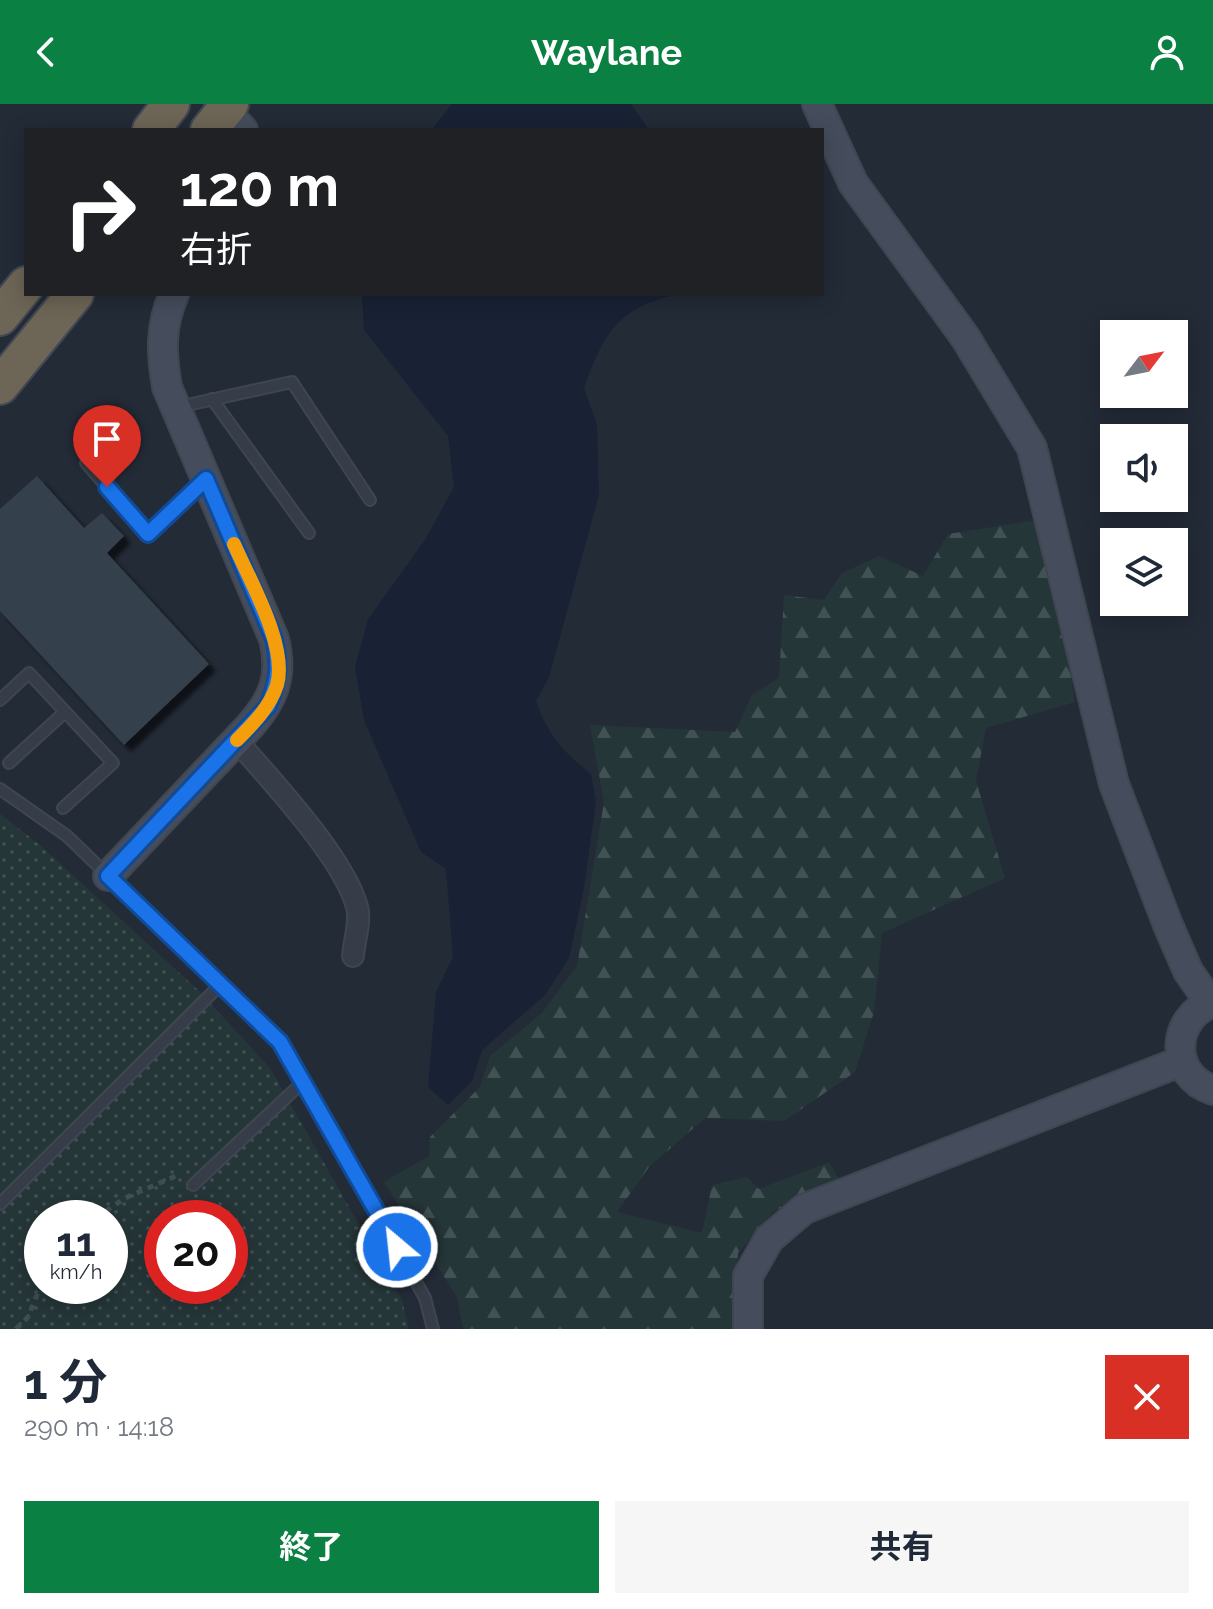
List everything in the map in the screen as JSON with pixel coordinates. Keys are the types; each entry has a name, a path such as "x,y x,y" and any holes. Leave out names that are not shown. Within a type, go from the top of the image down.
{"highway":[{"path":"153,128 171,104"},
{"path":"0,317 24,287"},
{"path":"0,386 73,296"}],"street":[{"path":"817,104 853,183 965,337 1032,448 1114,784 1188,971 1212,1002 1187,1020 1179,1047 1182,1061 1197,1082 1213,1090"},
{"path":"108,876 268,706 277,684 279,661 274,639 167,387 160,349 164,318 173,296"},
{"path":"237,741 285,796 342,877 358,909 353,956"},
{"path":"748,1329 748,1276 769,1239 804,1209 1182,1061"}],"lane":[{"path":"176,407 292,382 370,500"},
{"path":"212,399 309,533"},
{"path":"86,463 148,534 206,479"},
{"path":"0,700 29,673 113,763 63,808"},
{"path":"9,763 65,712"},
{"path":"0,789 67,836 280,1042 305,1080 425,1298 433,1329"},
{"path":"0,1204 222,983"},
{"path":"193,1185 305,1080"}],"path":[{"path":"122,1200 176,1176"},
{"path":"16,1329 28,1317 33,1304"}],"green space":[{"path":"1037,520 1056,583 1075,702 986,728 976,781 1005,878 882,933 874,1012 855,1072 784,1121 705,1118 649,1167 617,1212 702,1233 712,1185 747,1177 759,1189 829,1162 840,1181 774,1211 738,1253 734,1329 463,1329 457,1297 384,1182 429,1156 430,1137 480,1087 490,1056 542,1013 577,966 604,802 590,725 735,732 752,695 779,678 784,595 824,600 842,573 879,556 923,576 948,534"},
{"path":"0,814 40,845 198,990 270,1068 402,1300 409,1329 0,1329"}],"water":[{"path":"452,104 631,104 648,128 433,128"},
{"path":"362,296 672,296 641,307 616,325 599,351 584,388 597,425 599,495 549,677 536,701 545,723 558,742 591,774 596,802 584,888 569,958 545,995 482,1050 472,1081 448,1105 428,1087 436,992 453,957 446,869 421,852 364,720 355,667 368,619 425,540 454,487 448,436 364,330"}],"building":[{"path":"37,476 84,528 102,513 124,536 107,553 209,664 124,745 0,611 0,509"}],"slow traffic":[{"path":"234,544 274,639 279,661 277,684 268,706 237,740"}],"route":[{"path":"107,487 148,534 206,479 274,639 279,661 277,684 268,706 108,876 280,1042 305,1080 397,1247"}]}
